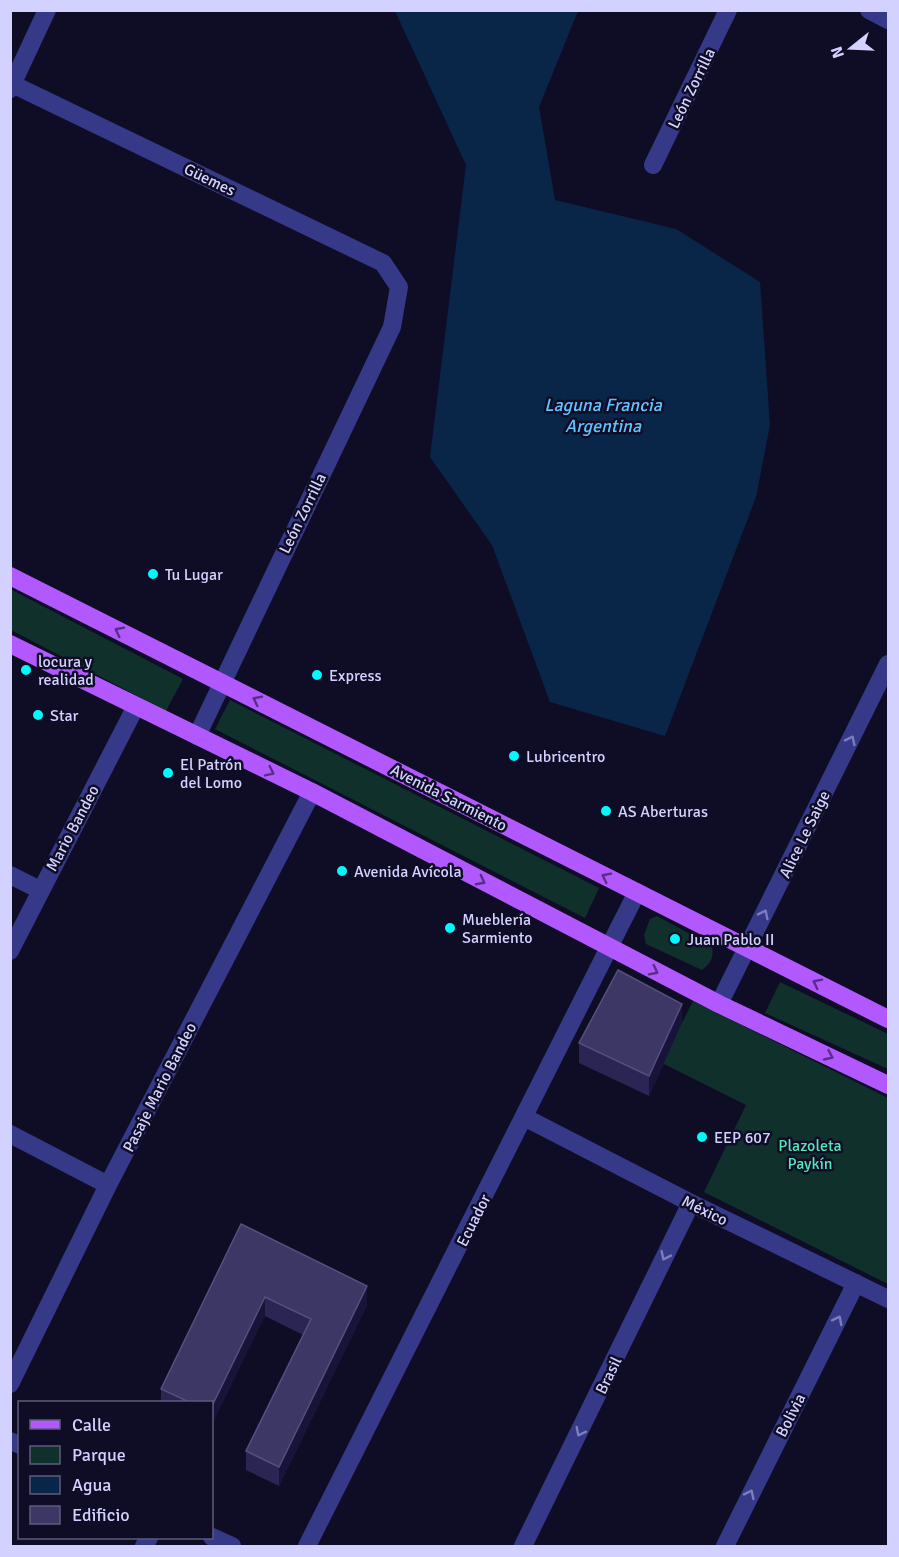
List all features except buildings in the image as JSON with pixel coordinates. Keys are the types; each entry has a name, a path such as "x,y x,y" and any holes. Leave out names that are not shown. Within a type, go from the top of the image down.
{"main road":[{"name":"Avenida Sarmiento","path":"10,576 888,1019"},
{"path":"10,644 312,792 719,1004 888,1085"}],"street":[{"path":"11,86 47,10"},
{"name":"León Zorrilla","path":"653,165 728,10"},
{"path":"869,10 888,20"},
{"name":"Güemes","path":"11,86 383,263 399,287"},
{"name":"León Zorrilla","path":"197,736 220,682 392,327 399,287"},
{"name":"Alice Le Saige","path":"719,1004 888,664"},
{"name":"Mario Bandeo","path":"10,951 136,706"},
{"name":"Pasaje Mario Bandeo","path":"10,1384 108,1185 312,792"},
{"path":"10,875 40,890"},
{"name":"Ecuador","path":"308,1546 637,892"},
{"name":"México","path":"524,1117 691,1203 888,1299"},
{"path":"10,1134 108,1185"},
{"name":"Brasil","path":"523,1546 691,1203"},
{"name":"Bolivia","path":"725,1546 856,1283"},
{"path":"213,1537 232,1546"}],"green space":[{"path":"10,589 183,679 166,711 11,630"},
{"path":"230,700 599,888 585,918 215,729"},
{"path":"657,916 712,946 713,954 708,965 702,970 646,944 644,935 650,919"},
{"path":"780,982 888,1034 888,1069 765,1013"},
{"name":"Plazoleta Paykín","path":"693,1001 888,1098 888,1284 704,1192 746,1105 662,1063"}],"water":[{"name":"Laguna Francia Argentina","path":"395,11 578,11 539,107 555,200 676,229 760,282 770,425 756,497 665,736 550,702 492,545 430,457 466,165"}],"place":[{"name":"Tu Lugar","path":"153,574"},
{"name":"locura y realidad","path":"26,670"},
{"name":"Express","path":"317,675"},
{"name":"Star","path":"38,715"},
{"name":"Lubricentro","path":"514,756"},
{"name":"El Patrón del Lomo","path":"168,773"},
{"name":"AS Aberturas","path":"606,811"},
{"name":"Avenida Avícola","path":"342,871"},
{"name":"Mueblería Sarmiento","path":"450,928"},
{"name":"Juan Pablo II","path":"675,939"},
{"name":"EEP 607","path":"702,1137"}]}
